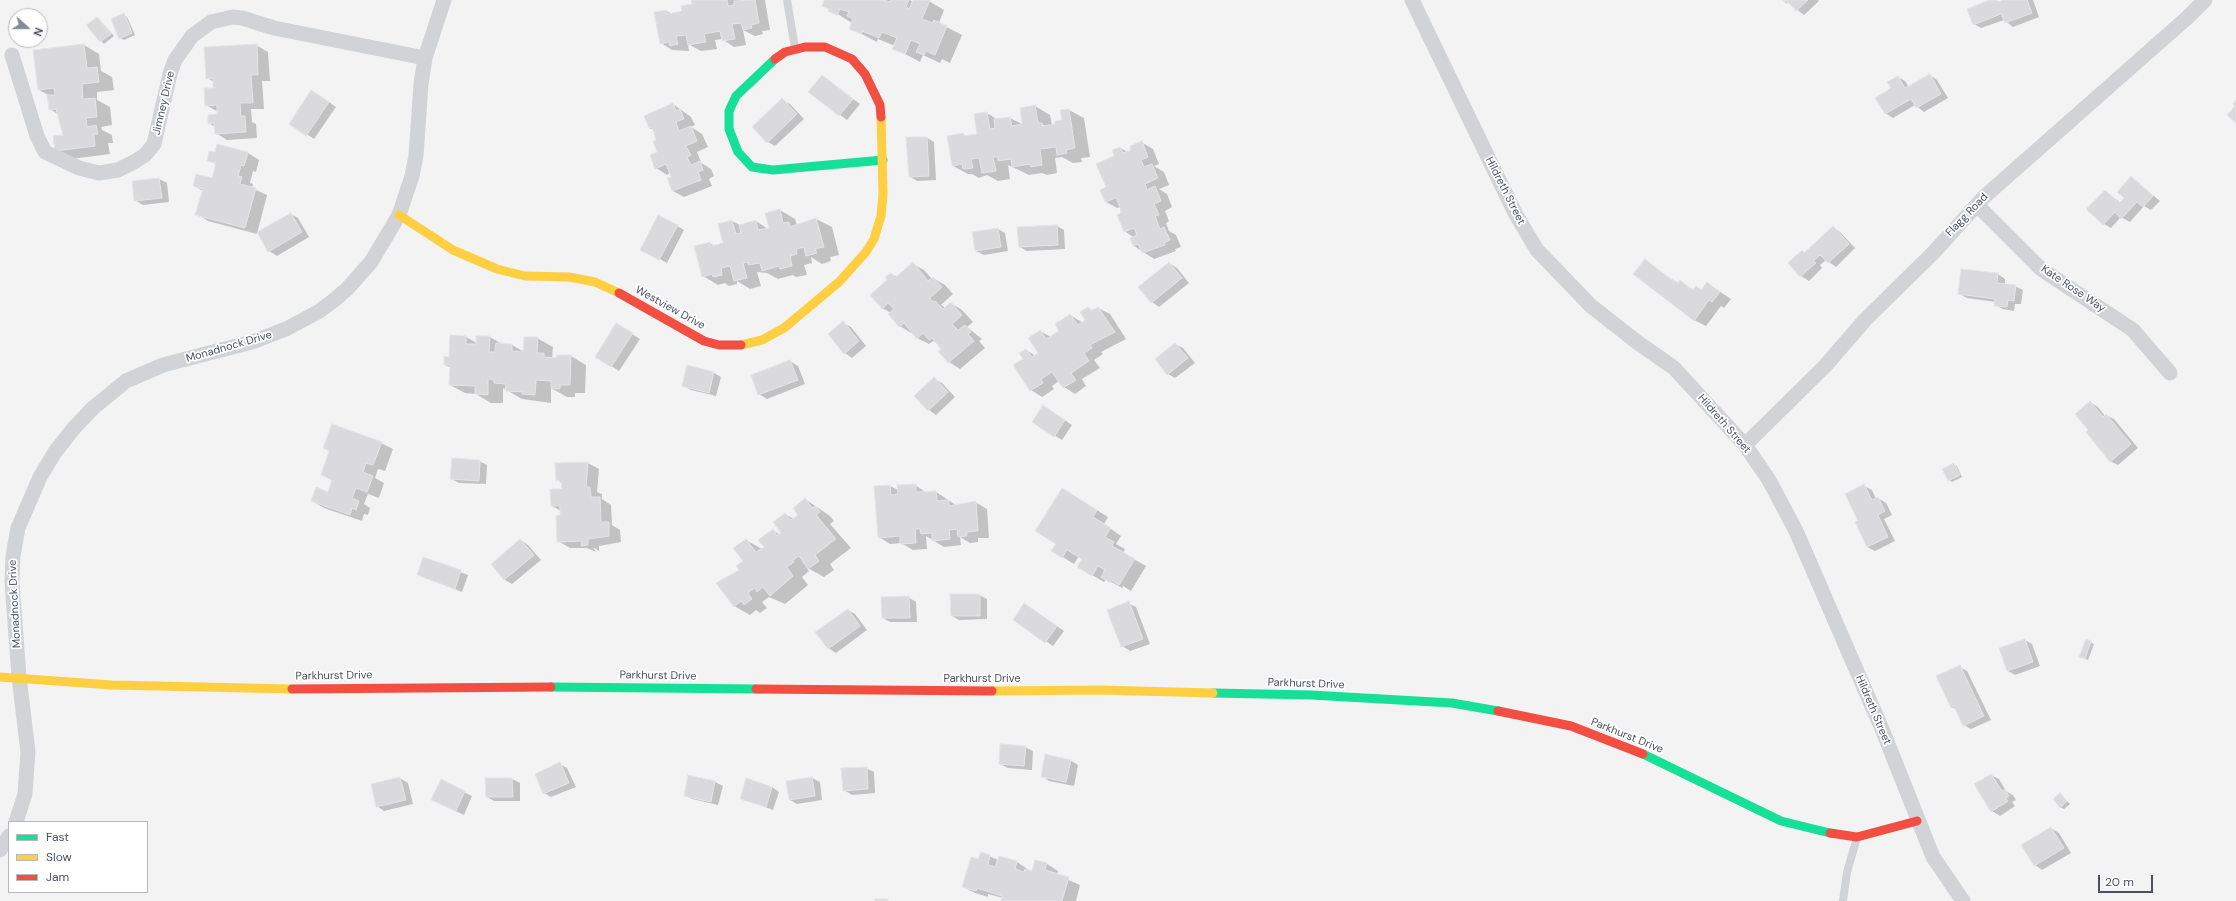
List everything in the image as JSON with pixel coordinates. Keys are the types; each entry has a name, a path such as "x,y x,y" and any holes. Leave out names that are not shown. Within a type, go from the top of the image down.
{"street":[{"name":"Monadnock Drive","path":"16,821 25,794 28,774 28,752 19,677 12,582 13,556 18,528 40,477 55,452 74,428 109,393 144,372 269,336 318,312 347,289 363,271 382,247 407,196 416,156 421,84 425,58 444,0"},
{"name":"Hildreth Street","path":"1412,0 1515,213 1537,250 1562,278 1591,306 1637,342 1674,368 1745,445 1769,480 1796,531 1882,728 1917,821 1933,857 1963,901"},
{"name":"Flagg Road","path":"1745,445 1799,393 1864,321 1934,252 1977,205 2188,17 2205,0"},
{"name":"Jimney Drive","path":"12,54 38,136 45,152 79,168 99,172 118,170 134,162 145,155 154,144 175,60 192,36 211,22 233,17 242,18 274,28 425,58"},
{"name":"Westview Drive","path":"399,215 453,250 497,269 525,276 569,277 595,282 618,292 704,341 719,345 744,345 762,340 784,328 839,282 866,252 874,239 881,216 882,160 880,104 866,74 852,60 834,50 815,46 795,48 769,62 741,89 729,112 729,129 735,146 744,160 758,169 773,170 882,160"},
{"name":"Kate Rose Way","path":"1977,205 2041,269 2133,330 2170,373"},
{"path":"0,677 19,677"},
{"name":"Parkhurst Drive","path":"19,677 112,685 260,689 514,686 937,691 1099,690 1311,695 1452,703 1529,716 1571,726 1644,754 1745,805 1781,821 1820,832 1857,837 1917,821"},
{"path":"0,850 8,838"}],"lane":[{"path":"786,0 795,48"},
{"path":"1843,901 1847,872 1857,837"}],"building":[{"path":"691,0 727,0 728,6 734,5 734,1 755,0 759,23 751,25 752,28 743,30 741,23 732,24 735,39 722,41 720,31 704,34 706,42 688,45 686,35 676,36 678,44 670,46 669,42 660,44 654,12 667,10 668,14 682,11 681,6 692,4"},
{"path":"824,0 884,0 890,2 891,0 909,0 906,7 909,9 913,0 930,0 922,19 933,23 934,20 947,26 935,55 926,51 924,55 916,52 920,44 911,40 905,54 892,49 897,38 882,32 879,38 862,31 861,34 849,29 853,19 847,16 849,12 840,9 837,15 828,11 829,9 822,6"},
{"path":"1783,0 1808,0 1796,11 1788,2 1786,4"},
{"path":"1990,0 1996,0 1997,3 2003,0 2027,0 2032,13 2005,23 2001,14 1973,25 1967,9"},
{"path":"124,13 132,33 119,39 111,19"},
{"path":"97,17 111,34 100,42 86,25"},
{"path":"84,44 87,68 97,67 99,82 82,84 83,99 95,98 97,117 86,118 87,127 96,125 98,134 94,135 95,146 55,151 53,136 63,135 56,109 49,110 47,95 55,95 54,88 38,90 33,50"},
{"path":"257,44 258,75 251,75 253,103 240,103 241,116 245,116 246,132 215,134 214,123 208,124 208,115 217,114 217,105 205,106 204,88 213,88 213,78 206,79 204,47"},
{"path":"1930,74 1941,94 1916,108 1911,99 1885,114 1875,98 1891,88 1887,82 1898,76 1905,88"},
{"path":"822,75 853,99 839,116 808,92"},
{"path":"311,90 329,102 306,136 289,124"},
{"path":"782,98 797,114 767,143 752,127"},
{"path":"2236,100 2236,123 2227,115 2235,106 2233,104"},
{"path":"673,103 676,111 680,109 684,119 676,122 679,131 691,126 697,141 686,146 691,155 687,157 691,165 700,161 703,170 698,172 701,180 672,191 667,178 671,177 666,164 655,169 650,155 657,152 653,141 656,140 652,127 649,128 644,116"},
{"path":"1035,105 1038,123 1042,123 1043,126 1055,124 1055,121 1062,120 1060,110 1069,109 1075,148 1066,150 1067,153 1057,155 1056,147 1040,149 1042,165 1031,167 1030,164 1012,167 1011,159 998,161 998,157 993,157 996,171 982,173 979,158 971,159 973,168 963,169 962,164 952,166 947,136 963,133 964,136 977,134 974,114 987,112 990,129 995,128 994,119 1010,117 1012,126 1022,124 1020,108"},
{"path":"906,137 927,137 929,176 909,177"},
{"path":"1142,141 1148,157 1141,160 1144,167 1152,164 1158,178 1145,184 1147,190 1155,186 1161,201 1154,204 1159,215 1155,216 1160,229 1164,227 1170,240 1164,243 1165,245 1142,253 1138,244 1133,246 1130,238 1137,235 1134,228 1124,232 1117,215 1122,212 1116,198 1105,202 1100,190 1106,187 1096,164 1114,156 1112,150 1120,147 1123,153 1131,150 1130,146"},
{"path":"217,144 248,152 244,166 241,165 238,176 242,177 240,184 256,188 245,228 195,215 203,189 193,186 196,174 212,178 216,163 207,161 209,151 215,152"},
{"path":"2131,176 2153,196 2143,207 2137,202 2121,219 2115,212 2103,225 2086,209 2105,190 2119,203 2124,198 2117,192"},
{"path":"159,178 162,198 134,201 132,181"},
{"path":"780,209 783,223 789,222 790,227 816,218 824,247 815,249 817,253 806,256 804,247 796,249 797,254 790,256 792,266 780,269 779,266 762,271 760,263 748,265 748,262 743,263 747,278 734,281 730,266 721,268 722,275 713,277 712,274 702,277 694,246 710,242 711,246 723,243 718,224 732,220 736,234 741,233 739,225 756,220 758,230 769,228 765,213"},
{"path":"291,213 302,232 268,252 257,232"},
{"path":"658,215 678,225 659,260 640,250"},
{"path":"1057,225 1058,245 1019,247 1017,227"},
{"path":"1833,226 1849,244 1828,263 1820,255 1813,261 1816,263 1800,277 1788,263 1802,250 1804,253"},
{"path":"998,228 1001,247 975,251 972,232"},
{"path":"1645,259 1677,284 1680,280 1692,290 1696,286 1701,290 1707,282 1720,292 1712,302 1709,300 1694,321 1633,274"},
{"path":"913,262 928,281 933,277 942,287 930,298 933,302 935,301 943,309 951,302 962,315 952,324 958,330 965,325 971,332 968,334 974,341 948,363 938,351 941,349 932,338 929,340 923,333 917,339 904,323 899,327 888,314 894,309 888,303 882,309 870,295 887,280 885,277 891,273 895,278"},
{"path":"1169,262 1182,278 1151,303 1138,287"},
{"path":"1961,269 1998,273 1997,283 2016,285 2014,301 2008,300 2007,307 1994,306 1995,299 1958,294"},
{"path":"1088,307 1091,311 1098,307 1115,332 1090,345 1092,348 1084,353 1089,361 1071,373 1076,380 1063,388 1052,372 1041,379 1043,383 1030,391 1013,365 1023,359 1019,353 1026,349 1032,357 1038,353 1028,338 1040,330 1046,339 1059,331 1055,324 1070,314 1078,325 1085,320 1080,312"},
{"path":"843,321 859,341 844,354 828,334"},
{"path":"616,323 633,333 611,367 595,357"},
{"path":"450,335 466,336 466,344 476,344 476,336 490,336 489,352 495,352 496,343 512,344 512,351 523,352 524,337 538,337 537,353 544,353 544,357 556,358 557,355 571,355 570,385 560,385 560,389 551,388 551,381 536,380 535,395 522,394 523,392 505,391 506,384 494,383 494,380 488,379 488,395 475,394 475,386 449,385 450,365 444,365 444,356 449,357"},
{"path":"1175,343 1188,358 1167,375 1155,359"},
{"path":"790,360 798,380 758,395 751,375"},
{"path":"687,365 714,372 709,393 682,386"},
{"path":"934,377 948,392 928,411 914,396"},
{"path":"2090,401 2103,417 2106,414 2131,444 2110,462 2086,432 2088,430 2075,414"},
{"path":"1043,405 1065,420 1054,437 1032,422"},
{"path":"332,424 382,442 373,465 366,463 363,472 373,476 367,492 356,488 352,498 359,501 356,510 352,508 350,515 311,501 316,487 328,492 332,480 321,475 329,451 323,448"},
{"path":"452,458 480,460 479,481 450,479"},
{"path":"588,462 586,487 590,487 591,497 600,497 601,522 609,522 609,536 588,539 588,545 581,546 582,541 557,542 556,516 560,515 560,506 551,506 550,489 562,489 561,480 556,481 555,463"},
{"path":"1954,463 1960,475 1948,481 1942,469"},
{"path":"916,484 916,492 936,491 937,501 949,500 949,506 976,501 978,531 967,532 967,536 958,537 957,529 949,530 950,539 932,541 932,533 921,534 920,529 915,529 916,543 900,544 900,536 878,538 874,486 890,485 891,495 898,494 897,485"},
{"path":"1864,484 1872,500 1878,497 1885,511 1878,515 1888,537 1867,547 1855,522 1858,521 1845,494"},
{"path":"1062,488 1097,510 1093,517 1111,528 1105,537 1114,542 1112,546 1135,559 1119,585 1111,580 1110,583 1101,577 1105,570 1098,566 1092,576 1077,567 1082,559 1067,550 1062,558 1051,551 1056,544 1035,531"},
{"path":"805,498 812,508 815,506 820,512 816,515 836,539 815,555 819,561 808,569 799,556 793,560 794,562 787,567 793,576 770,596 763,587 757,592 755,588 748,593 752,599 744,605 741,601 734,607 716,583 739,570 736,566 743,561 733,548 746,539 756,552 764,547 758,540 773,529 777,536 781,533 773,522 785,513 791,520 798,515 793,508"},
{"path":"520,539 534,555 504,580 491,564"},
{"path":"423,557 461,570 455,589 417,575"},
{"path":"950,594 980,594 980,616 951,616"},
{"path":"909,596 910,618 882,618 881,597"},
{"path":"1129,601 1143,639 1121,647 1107,610"},
{"path":"1024,603 1057,626 1045,643 1013,620"},
{"path":"848,609 860,626 828,649 815,632"},
{"path":"2025,639 2033,662 2007,671 1999,648"},
{"path":"2086,639 2091,641 2085,659 2079,657"},
{"path":"1960,665 1984,716 1963,726 1954,706 1951,708 1936,676"},
{"path":"1000,744 1026,746 1024,766 999,764"},
{"path":"1045,754 1071,760 1066,782 1041,777"},
{"path":"560,762 569,783 543,794 535,774"},
{"path":"867,767 868,789 843,791 841,768"},
{"path":"1991,774 2002,791 2005,789 2009,796 2006,798 2008,801 1991,812 1974,784"},
{"path":"688,775 715,781 711,802 684,796"},
{"path":"400,777 406,800 376,807 371,784"},
{"path":"812,777 815,796 789,800 786,781"},
{"path":"485,778 512,778 513,797 486,797"},
{"path":"746,778 772,787 766,807 740,799"},
{"path":"441,779 465,791 456,811 431,800"},
{"path":"2060,793 2067,801 2060,808 2053,799"},
{"path":"2051,827 2064,848 2034,866 2021,845"},
{"path":"981,852 990,855 988,865 995,867 999,856 1017,861 1015,869 1024,872 1025,869 1032,871 1035,860 1047,863 1045,870 1069,877 1062,901 1001,901 1002,896 977,888 976,891 962,887 971,857 978,859"},
{"path":"875,899 888,899 888,901 875,901"}],"traffic: fast":[{"path":"775,59 736,96 729,111 729,129 738,152 752,167 773,170 883,160"},
{"path":"551,687 756,689"},
{"path":"1213,693 1311,695 1452,703 1498,711"},
{"path":"1643,754 1781,821 1830,833"}],"traffic: slow":[{"path":"741,345 762,340 784,328 839,282 866,252 874,239 881,216 883,194 881,117"},
{"path":"399,215 453,250 497,269 525,276 569,277 595,282 619,293"},
{"path":"0,677 112,685 292,689"},
{"path":"992,691 1099,690 1213,693"}],"traffic: jam":[{"path":"775,59 785,52 805,47 825,47 852,59 865,74 880,105 881,117"},
{"path":"619,293 704,341 719,345 741,345"},
{"path":"292,689 551,687"},
{"path":"756,689 992,691"},
{"path":"1498,711 1571,726 1643,754"},
{"path":"1830,833 1857,837 1917,821"}]}
